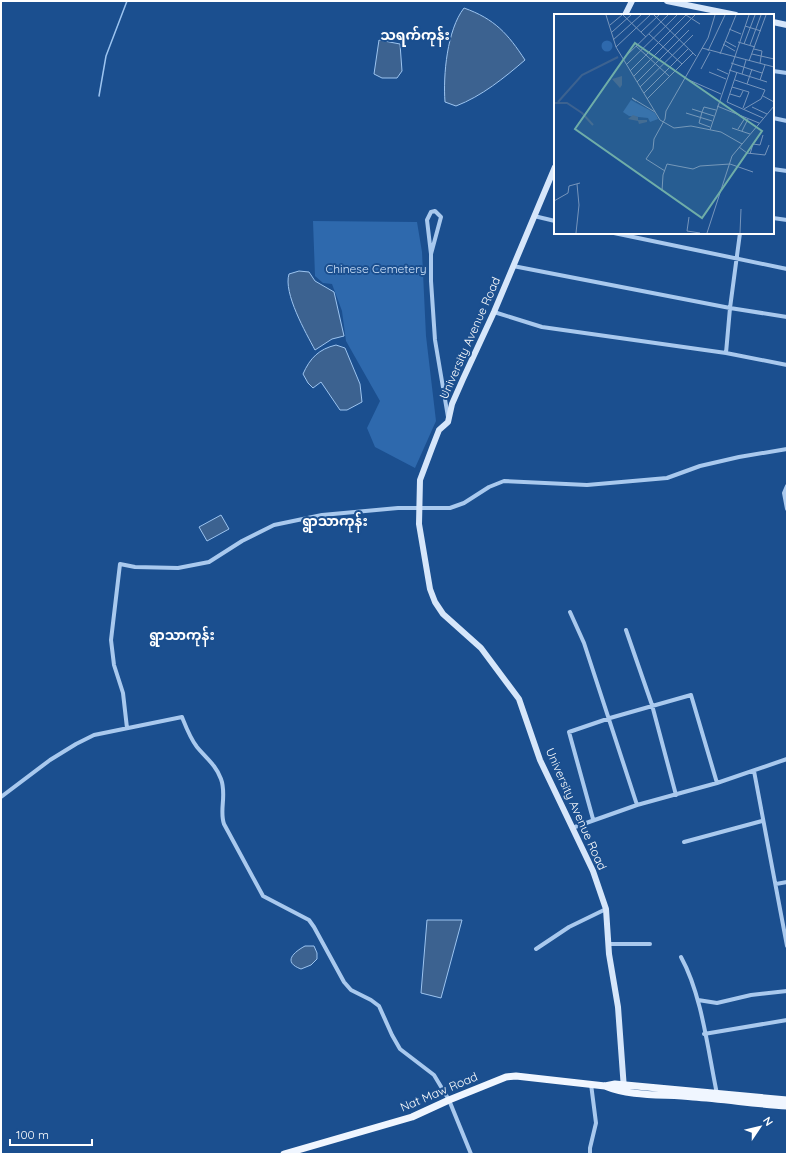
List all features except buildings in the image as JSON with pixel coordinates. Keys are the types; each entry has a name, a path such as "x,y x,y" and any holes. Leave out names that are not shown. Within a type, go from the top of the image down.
{"main road":[{"path":"626,14 632,1"},
{"path":"667,1 731,14"},
{"path":"774,22 787,25"},
{"name":"University Avenue Road","path":"552,178 534,216 494,312 457,391 448,422 439,430 420,480 420,524 430,589 435,602 443,614 481,648 519,699 540,760 593,871 606,909 608,944 618,1007 624,1088"},
{"name":"Nat Maw Road","path":"284,1154 412,1117 506,1077 516,1076 591,1084 605,1086 615,1090 624,1088 787,1100"},
{"name":"Nat Maw Road","path":"624,1088 787,1106"}],"street":[{"path":"774,70 787,73"},
{"path":"774,118 787,121"},
{"path":"774,169 787,171"},
{"path":"431,254 441,217 435,211 431,212 427,220 431,254 435,340 448,422"},
{"path":"534,216 554,220"},
{"path":"774,218 787,220"},
{"path":"619,234 787,269"},
{"path":"726,353 730,308 740,234"},
{"path":"513,266 730,308 787,317"},
{"path":"494,312 542,327 726,353 787,365"},
{"path":"127,728 123,693 114,665 111,640 120,564 135,567 178,568 209,562 242,541 274,525 322,515 398,508 450,508 464,503 489,487 504,481 587,485 666,478 700,466 739,457 787,449"},
{"path":"787,486 784,493 787,509"},
{"path":"570,612 584,643 610,718 637,805"},
{"path":"626,630 652,705 676,795"},
{"path":"593,819 569,732 652,705 691,695 718,783"},
{"path":"1,797 76,744 94,735 182,717 190,736 197,747 213,763 221,778 224,792 222,817 224,824 264,896 309,920 344,982 351,990 371,1000 379,1006 400,1049 434,1075 449,1100 471,1154"},
{"path":"572,828 593,819 637,805 718,783 787,759"},
{"path":"754,770 770,864 776,884 787,946"},
{"path":"684,842 762,821"},
{"path":"776,884 787,882"},
{"path":"536,949 569,927 606,909"},
{"path":"608,944 650,944"},
{"path":"681,956 688,969 698,1000 717,1094"},
{"path":"698,1000 717,1003 751,995 787,991"},
{"path":"704,1034 787,1020"},
{"path":"590,1154 596,1123 591,1084"}],"green space":[{"name":"Chinese Cemetery","path":"313,221 417,222 422,252 426,336 436,421 415,468 375,447 367,428 380,401 346,341 342,311 332,284 323,283 315,276"}],"shaded area":[{"path":"464,8 484,17 500,28 513,42 525,60 484,92 456,106 445,102 447,53 458,17"},
{"path":"379,40 400,44 402,71 397,78 382,78 374,74"},
{"path":"299,271 309,272 315,281 334,292 344,336 332,339 315,350 296,313 289,292 289,274"},
{"path":"336,345 345,348 360,384 362,402 347,410 340,410 321,382 313,388 303,374 309,363 316,355 325,349"},
{"path":"221,515 229,529 207,541 199,527"},
{"path":"427,920 462,920 441,998 421,993"},
{"path":"305,946 314,946 317,953 317,959 311,965 301,969 295,966 291,960 297,951"}],"waterway":[{"path":"99,96 106,56 127,1"}],"district":[{"name":"သရက်ကုန်း","path":"415,35"},
{"name":"ရွာသာကုန်း","path":"335,521"},
{"name":"ရွာသာကုန်း","path":"182,635"}]}
